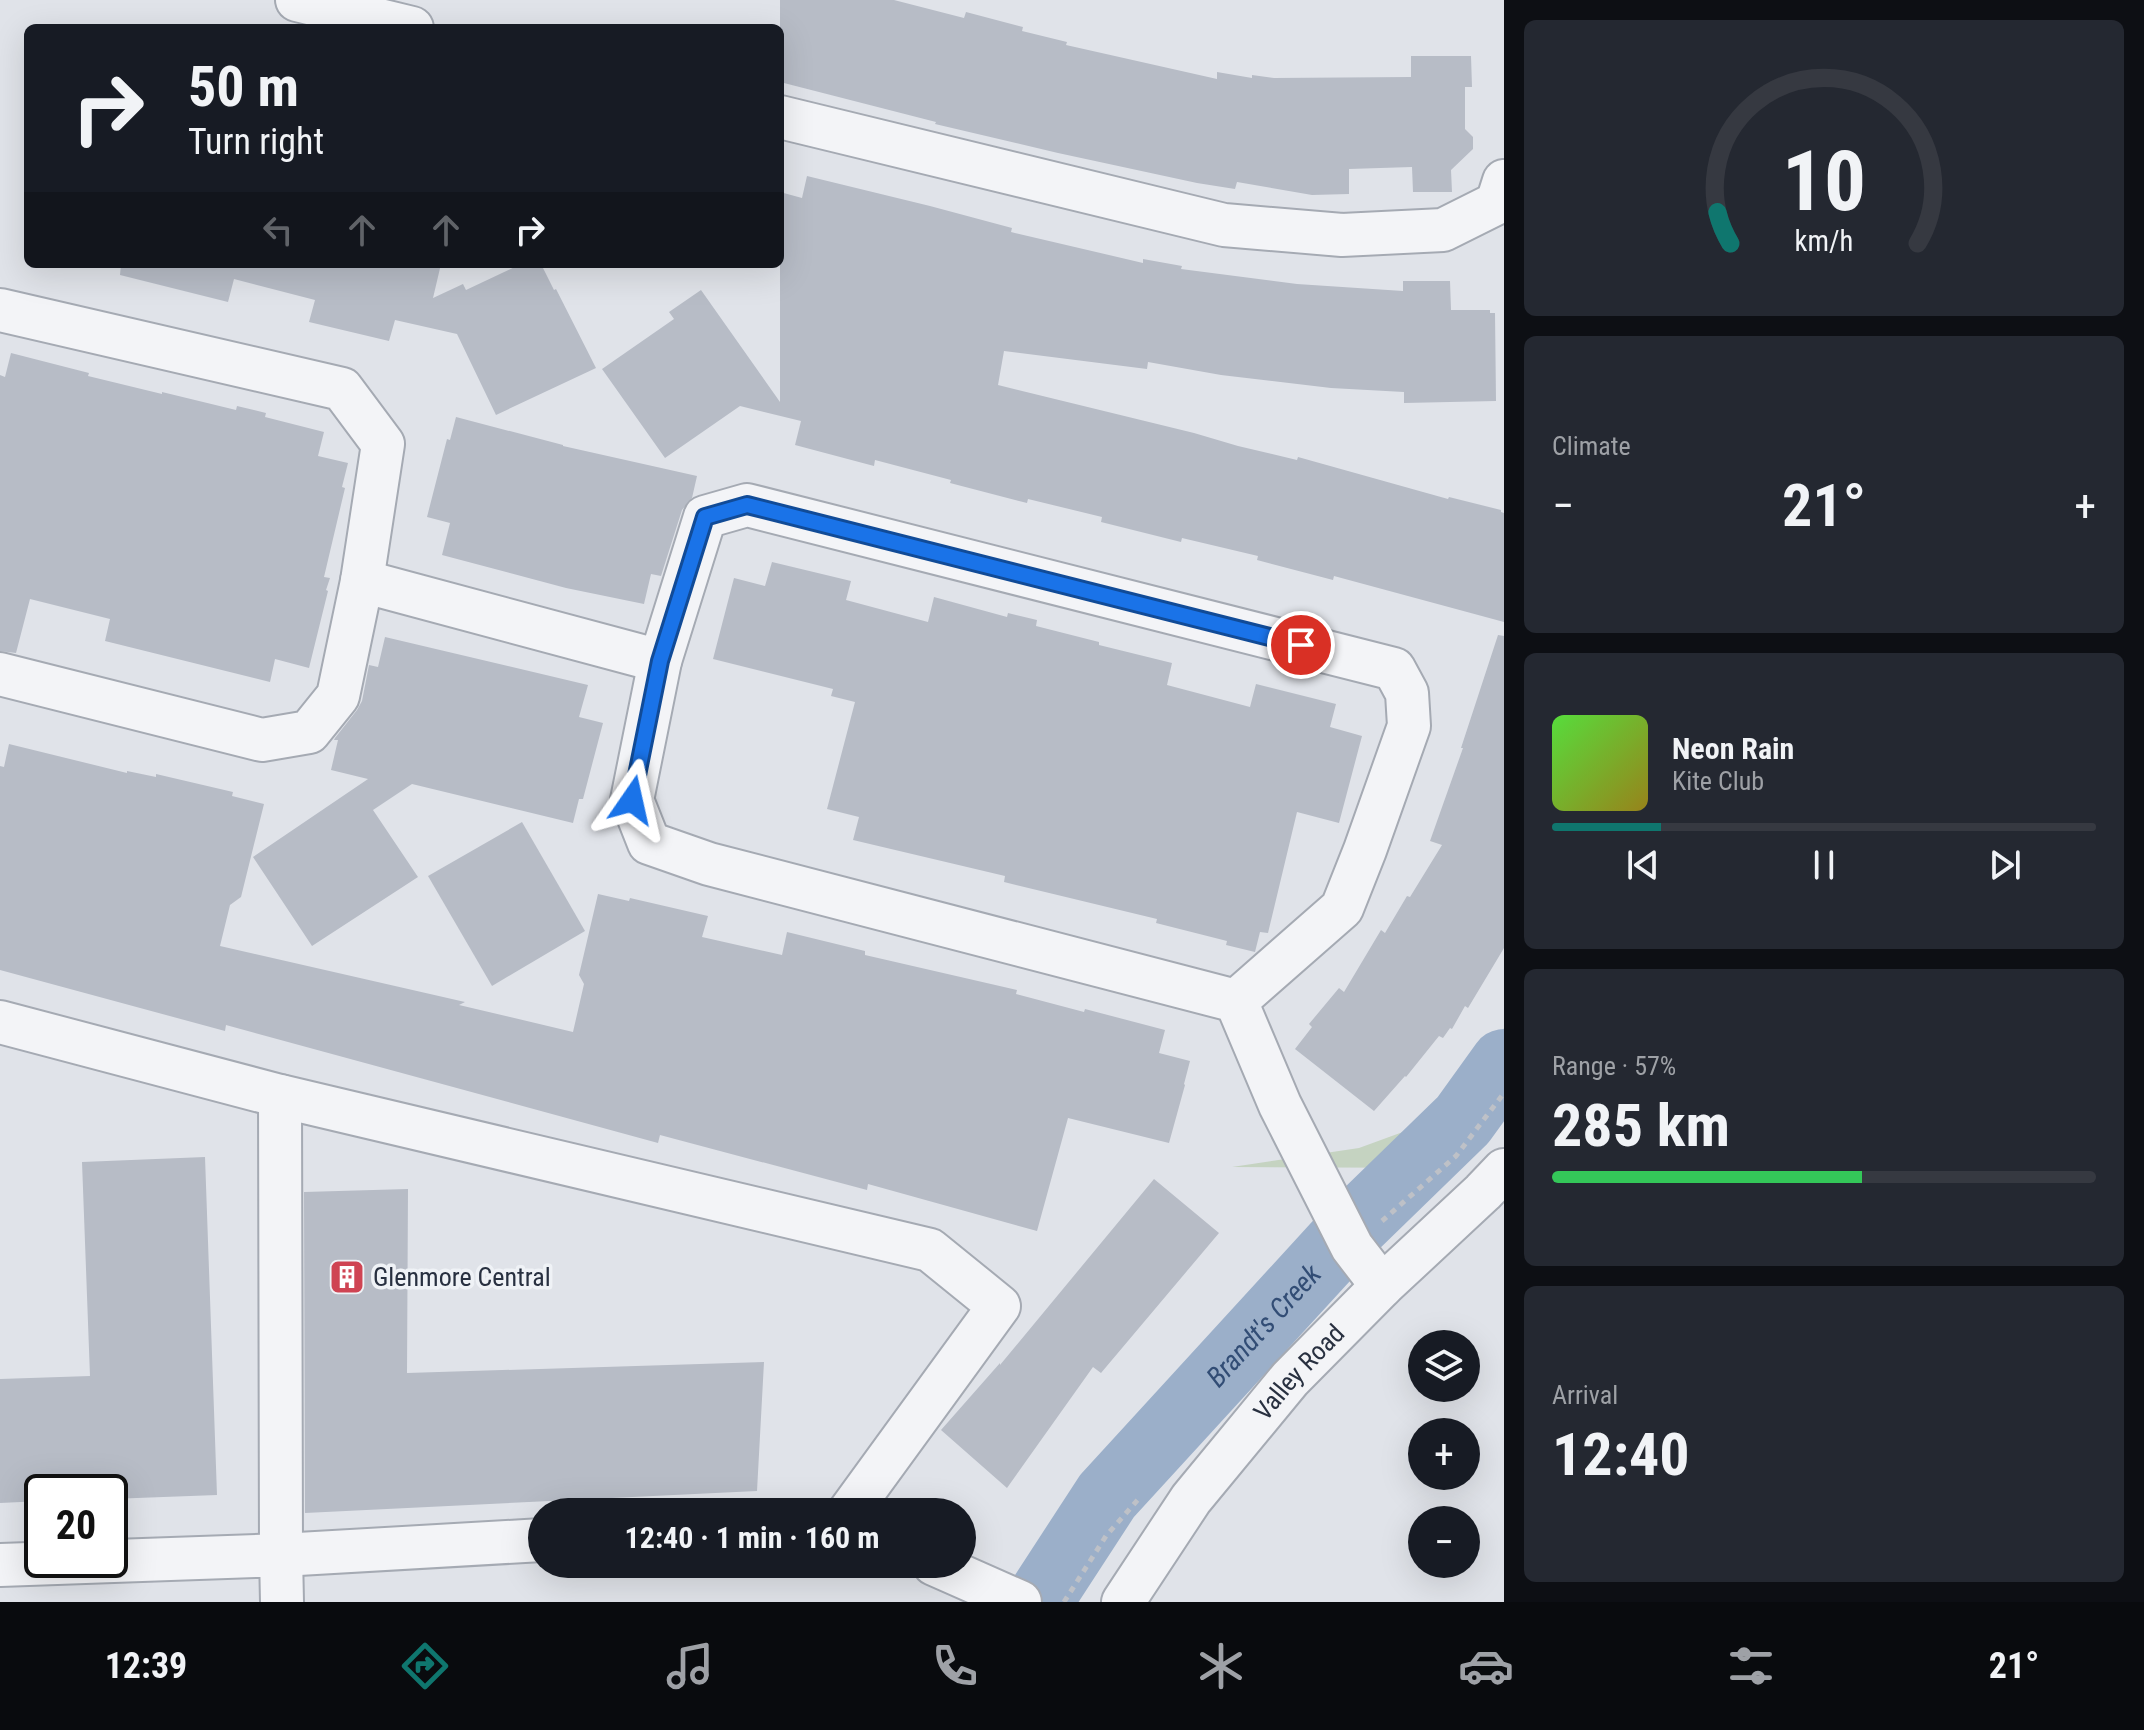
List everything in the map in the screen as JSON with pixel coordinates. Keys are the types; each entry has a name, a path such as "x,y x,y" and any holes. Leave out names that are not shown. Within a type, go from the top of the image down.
{"street":[{"path":"297,0 396,24"},
{"path":"784,118 1224,225 1342,235 1443,230 1497,203 1504,181"},
{"path":"0,310 342,389 383,444 362,581 338,696 309,732 262,740 0,674"},
{"path":"747,505 1394,669 1407,693 1409,726 1342,908 1236,1001 709,864 649,843 632,800 660,661 705,517 747,505"},
{"path":"362,581 660,661"},
{"path":"1236,1001 1280,1105 1352,1247 1382,1286"},
{"path":"0,1022 280,1096 930,1250 999,1306 859,1498"},
{"path":"280,1096 282,1602"},
{"name":"Valley Road","path":"1123,1602 1191,1499 1290,1379 1504,1170"},
{"path":"0,1565 281,1555 528,1541"},
{"path":"966,1578 1020,1602"}],"green space":[{"path":"1504,1028 1504,1117 1460,1168 1232,1167 1359,1148 1411,1129 1473,1069"}],"building":[{"path":"780,0 894,0 964,18 966,12 1023,27 1022,31 1067,42 1066,45 1217,79 1217,72 1252,78 1252,75 1274,78 1411,77 1411,56 1471,56 1472,87 1465,87 1465,129 1473,137 1473,149 1451,170 1452,192 1413,192 1412,167 1349,169 1349,194 1312,195 1237,182 1235,189 1197,183 935,124 784,83 784,24 780,24"},
{"path":"807,176 1012,228 1011,232 1143,263 1143,259 1182,266 1181,269 1297,284 1403,291 1403,281 1450,281 1451,310 1490,310 1490,313 1495,313 1496,401 1404,403 1404,392 1331,388 1221,375 1148,362 1147,369 1004,351 998,385 1238,446 1297,460 1298,457 1448,499 1501,510 1504,513 1504,622 1334,576 1333,580 1257,560 1258,556 1182,538 1181,542 1101,522 1102,517 1028,499 1027,503 875,460 874,466 795,445 801,421 740,406 665,458 602,369 674,319 669,312 701,290 780,402 780,268 784,268 784,193 802,198"},
{"path":"121,268 440,268 433,298 463,284 466,290 513,268 543,268 596,368 496,415 457,334 395,320 389,341 309,322 315,300 234,279 228,302 120,275"},
{"path":"11,353 162,394 236,410 237,406 266,413 265,417 324,432 318,456 348,463 324,577 330,578 328,591 309,668 275,659 270,682 105,641 110,619 30,599 16,653 0,651 0,375 5,377"},
{"path":"456,417 563,446 697,476 692,498 682,510 661,576 651,574 644,604 566,588 442,555 450,523 427,517 447,439 450,440"},
{"path":"772,562 851,581 846,600 928,622 934,597 1007,617 1008,613 1037,620 1036,626 1172,663 1167,685 1250,707 1256,684 1336,704 1330,727 1362,736 1339,823 1297,812 1268,933 1260,932 1255,952 1226,945 1227,941 1156,923 1157,919 1004,882 1005,876 853,840 859,817 827,809 855,702 831,696 833,689 713,659 734,578 765,586"},
{"path":"1498,635 1504,636 1504,948 1452,1029 1443,1038 1439,1036 1374,1111 1295,1049 1312,1027 1309,1024 1339,988 1344,992 1381,930 1385,933 1442,845 1430,841"},
{"path":"385,637 588,685 579,717 603,723 583,799 579,799 573,823 412,784 373,810 418,877 312,946 253,857 368,779 331,770 338,740 334,740 362,701 369,665 378,667"},
{"path":"9,744 127,773 156,777 156,774 233,792 232,796 264,804 241,897 230,905 220,946 465,1002 459,1005 573,1032 584,984 579,975 598,894 629,901 630,898 708,916 702,937 782,955 787,932 865,951 865,955 1017,990 1016,994 1084,1012 1085,1009 1165,1030 1159,1053 1190,1061 1169,1143 1068,1118 1037,1231 868,1184 867,1190 660,1135 658,1143 226,1025 225,1031 0,970 0,766 4,767"},
{"path":"522,822 585,931 492,986 428,876"},
{"path":"205,1157 217,1495 128,1498 128,1474 24,1474 24,1502 0,1503 0,1379 90,1376 82,1162"},
{"path":"1154,1179 1219,1233 1101,1373 1093,1367 1007,1488 941,1430 1000,1365"},
{"name":"Glenmore Central","path":"408,1189 407,1373 764,1362 757,1491 613,1498 528,1498 528,1502 305,1513 304,1192"}],"waterway":[{"name":"Brandt's Creek","path":"1038,1602 1107,1496 1357,1223 1463,1120 1504,1063"}],"place":[{"name":"Glenmore Central","path":"347,1277"}],"route":[{"path":"632,800 660,661 705,517 747,505 1301,645"}]}
